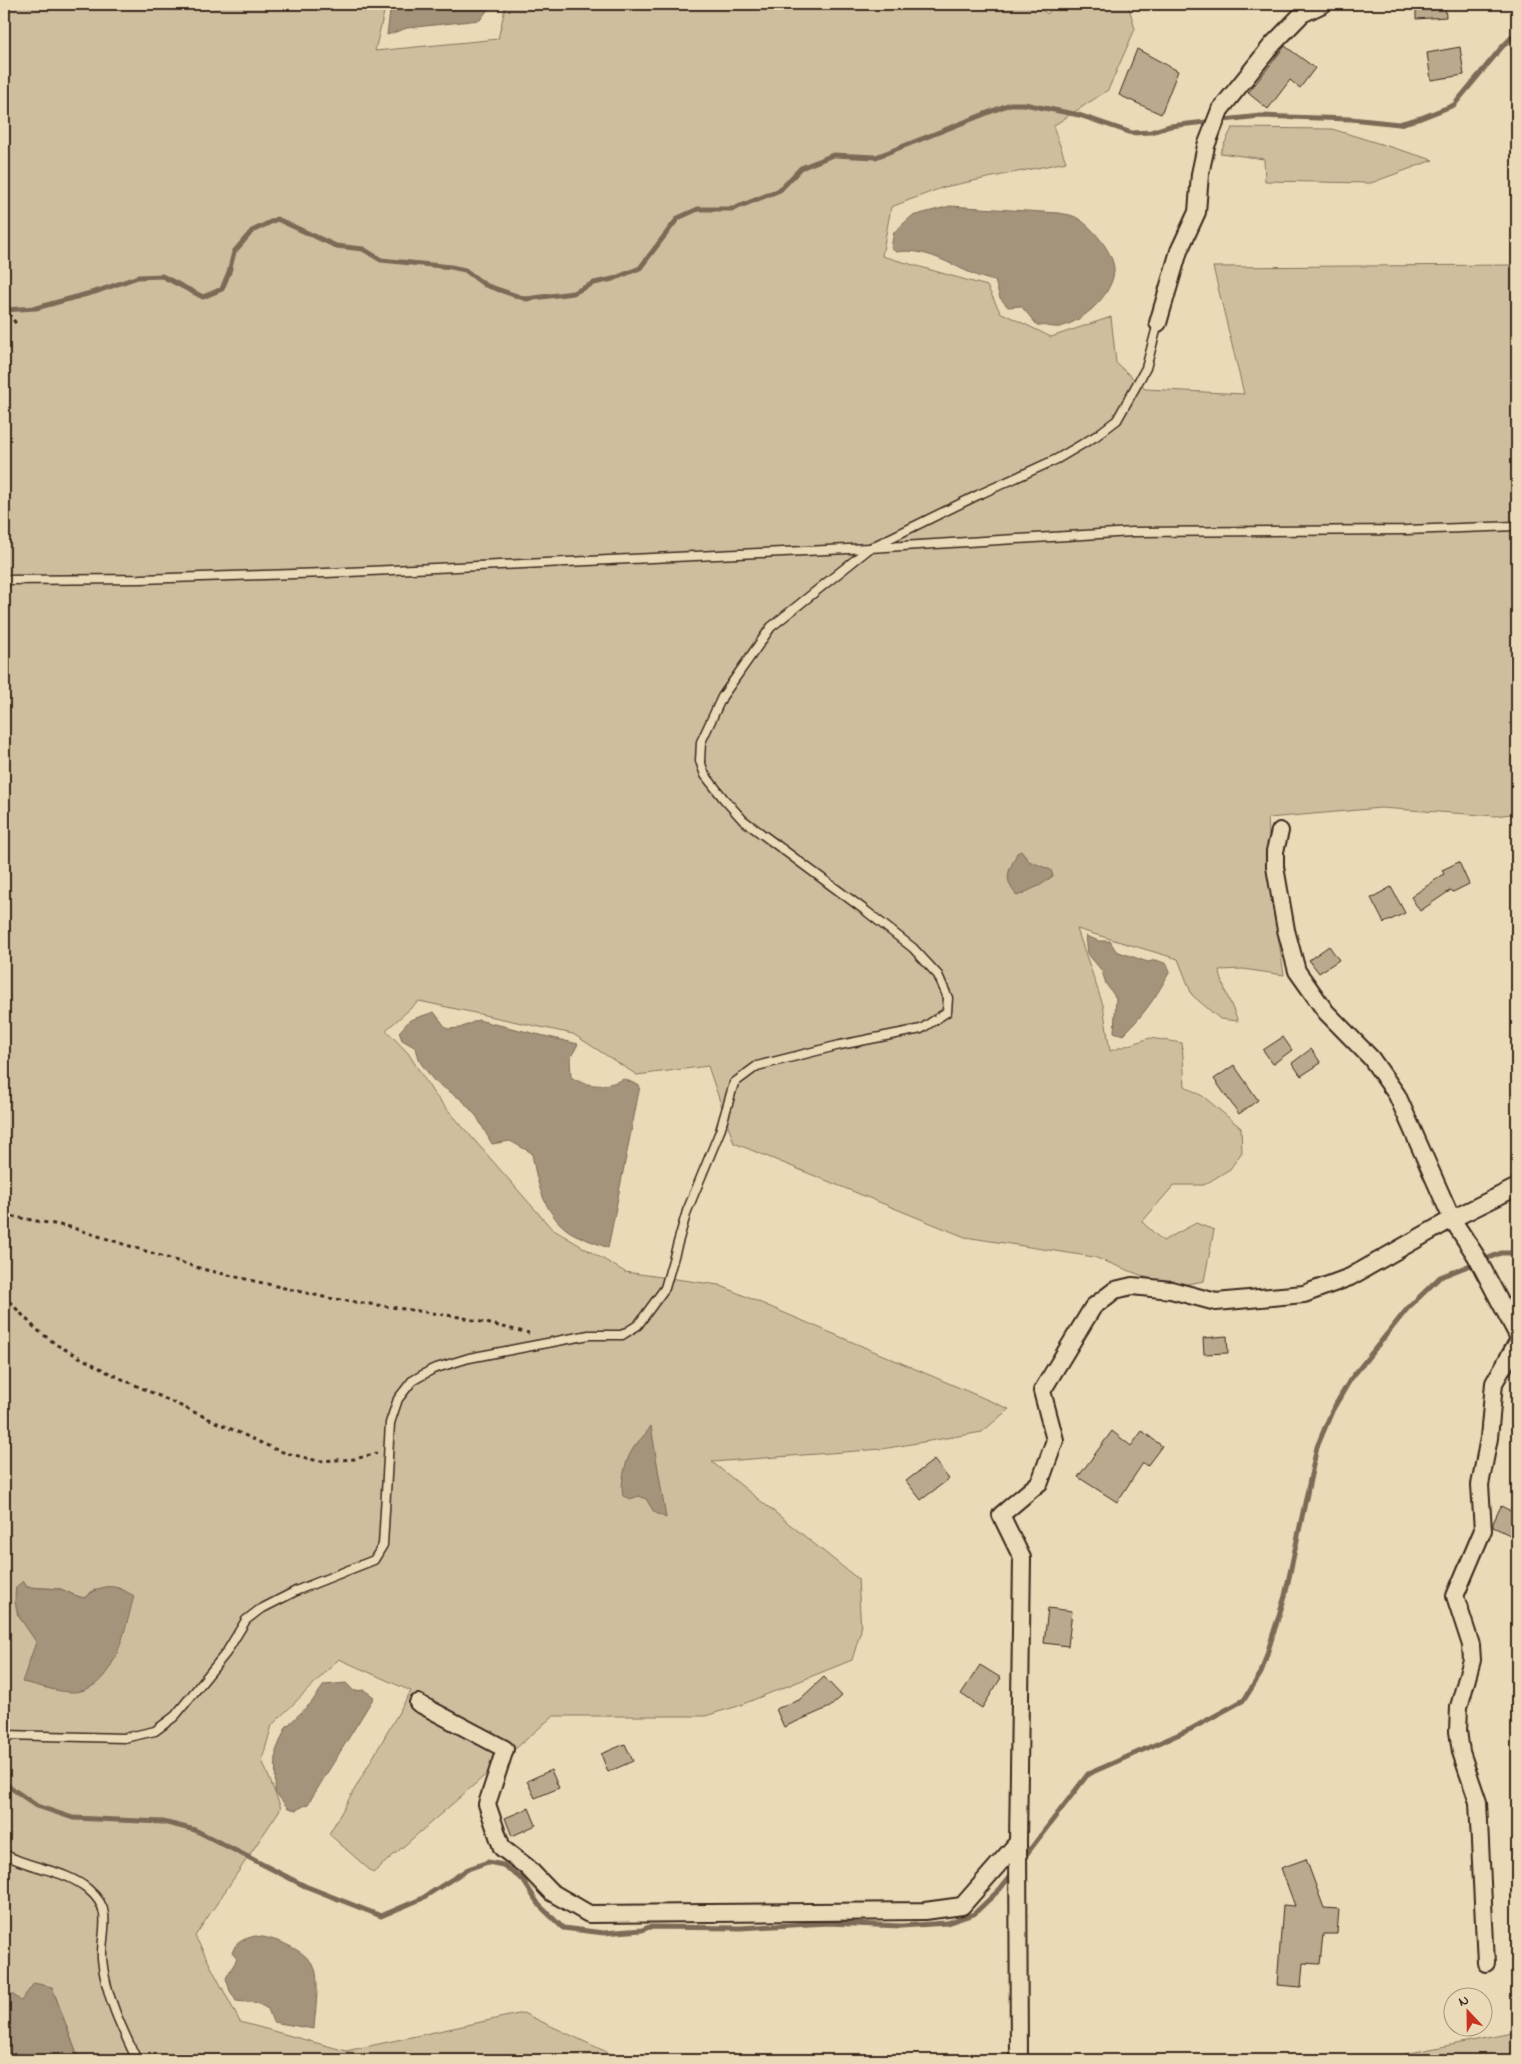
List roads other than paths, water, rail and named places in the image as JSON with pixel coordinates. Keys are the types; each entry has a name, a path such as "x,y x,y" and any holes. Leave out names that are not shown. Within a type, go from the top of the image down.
{"street":[{"path":"1158,323 1178,251 1196,212 1200,174 1206,146 1220,110 1272,45 1302,14 1323,4"},
{"path":"1280,831 1275,851 1274,867 1286,930 1297,971 1326,1012 1371,1058 1396,1094 1452,1219 1476,1256 1517,1334"},
{"path":"1019,2060 1018,1842 1022,1558 1001,1515 1040,1482 1055,1440 1042,1391 1093,1307 1115,1290 1132,1286 1171,1290 1216,1302 1304,1294 1350,1277 1452,1219 1517,1187"},
{"path":"1486,1962 1478,1802 1461,1752 1458,1731 1459,1707 1472,1660 1471,1645 1455,1596 1482,1530 1480,1485 1489,1438 1494,1383 1517,1343"},
{"path":"418,1703 505,1749 487,1804 502,1848 527,1866 551,1892 590,1914 926,1911 962,1906 1018,1842"}],"lane":[{"path":"4,1735 124,1738 155,1731 175,1716 226,1653 246,1620 259,1610 298,1590 374,1560 383,1545 390,1424 398,1399 412,1381 433,1369 469,1358 589,1335 622,1334 638,1325 665,1288 688,1211 720,1132 734,1083 757,1066 840,1045 921,1029 947,1012 948,998 938,975 913,948 786,850 743,820 705,776 700,761 701,742 722,697 771,626 870,548 1057,459 1096,436 1117,420 1146,368 1158,323"},
{"path":"4,580 140,579 326,573 870,548 1132,532 1406,530 1517,526"},
{"path":"4,1854 16,1861 70,1877 88,1888 99,1900 104,1913 102,1960 108,1986 124,2033 137,2060"}],"waterway":[{"path":"4,310 36,308 98,291 138,277 162,276 203,297 222,289 234,252 252,231 277,219 336,246 363,249 381,260 465,270 485,285 526,299 573,293 594,283 613,279 640,268 678,218 698,209 733,209 780,190 801,168 833,155 876,157 1010,104 1024,104 1079,115 1132,133 1151,132 1170,126 1260,116 1351,119 1399,124 1421,118 1454,105 1502,47 1517,32"},
{"path":"1022,1860 1088,1774 1191,1729 1244,1700 1261,1673 1285,1596 1317,1447 1332,1411 1350,1380 1407,1309 1440,1277 1501,1253 1517,1253"},
{"path":"4,1783 37,1806 73,1818 163,1822 195,1830 305,1886 381,1916 421,1899 468,1869 488,1862 503,1865 523,1880 539,1905 563,1928 604,1933 642,1930 649,1927 740,1928 828,1923 901,1926 947,1923 974,1914 1000,1889 1014,1871"}]}
